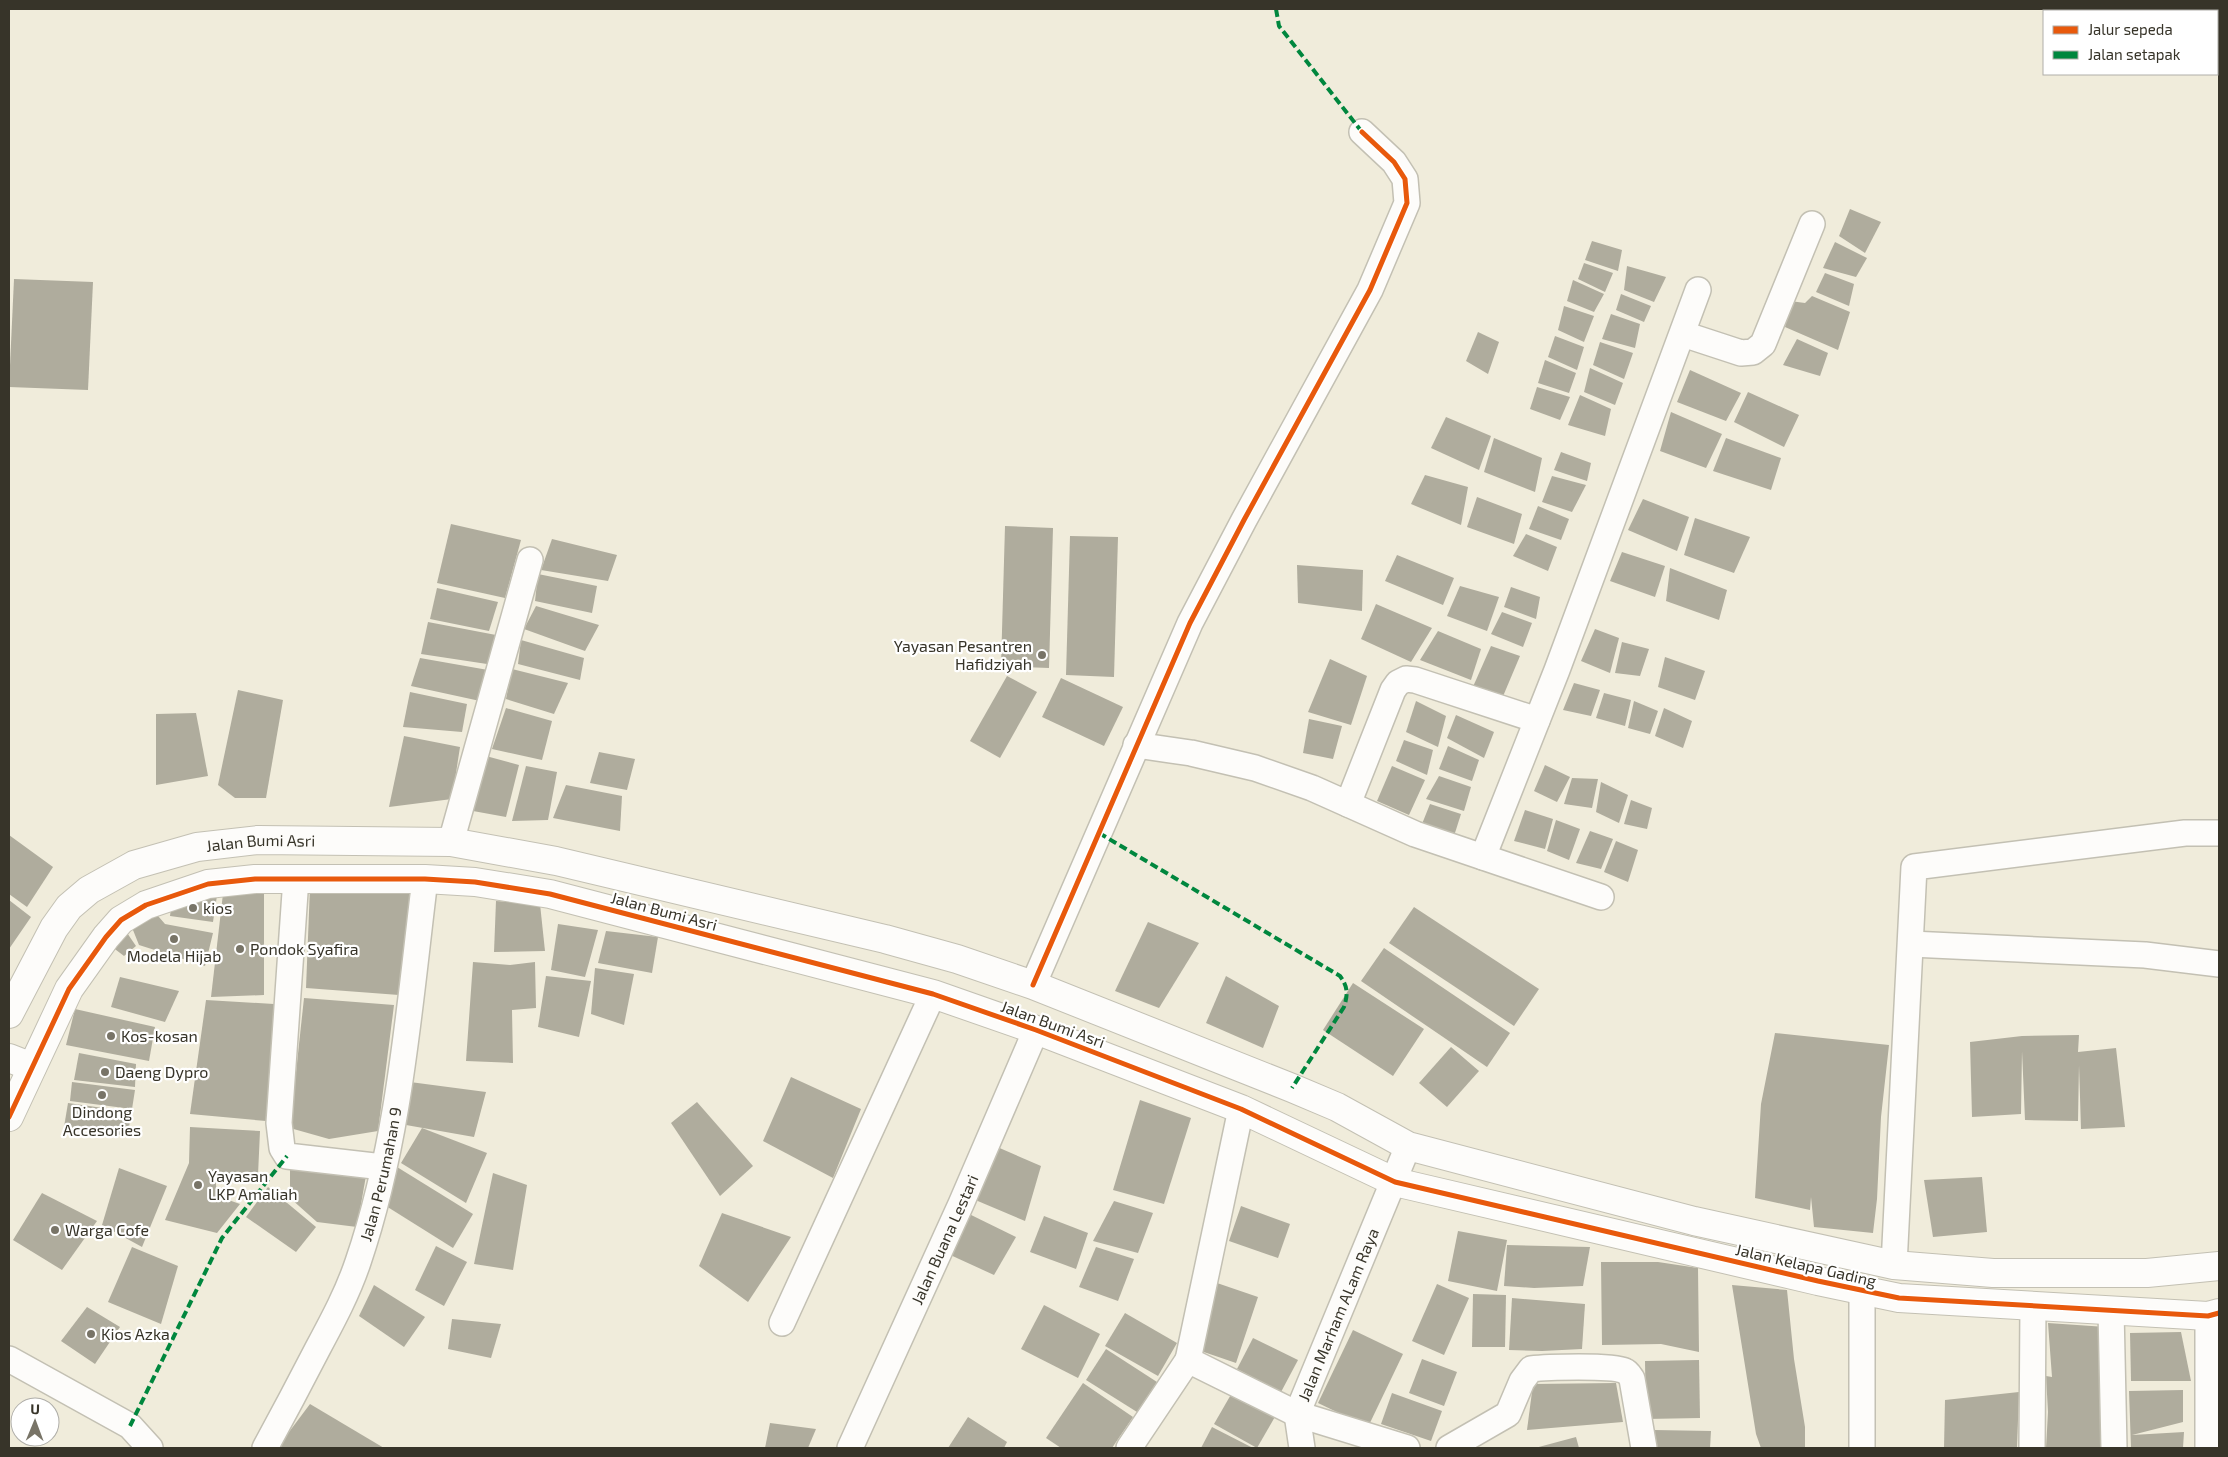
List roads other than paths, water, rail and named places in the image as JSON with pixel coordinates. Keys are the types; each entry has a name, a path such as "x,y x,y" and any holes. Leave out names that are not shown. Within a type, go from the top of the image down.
{"street":[{"path":"1033,985 1190,623 1248,512 1370,290 1407,203 1405,179 1394,162 1362,132"},
{"path":"1682,334 1741,353 1752,352 1763,344 1812,224"},
{"path":"1483,857 1537,720 1698,290"},
{"path":"451,842 530,560"},
{"path":"1348,804 1393,690 1398,683 1406,679 1415,680 1537,720"},
{"path":"1136,745 1191,753 1255,768 1312,788 1415,834 1601,897"},
{"path":"1894,1265 1914,867 2185,833 2219,833"},
{"name":"Jalan Bumi Asri","path":"9,1014 54,928 69,907 89,890 134,865 197,847 258,840 451,842 556,860 885,939 957,960 1033,985 1337,1107 1408,1146"},
{"path":"550,894 556,860"},
{"path":"296,878 279,1123 282,1148 287,1156 383,1168"},
{"name":"Jalan Bumi Asri","path":"9,1117 20,1062 106,937 121,920 146,905 208,884 255,879 426,879 475,882 550,894 933,994 1036,1030 1241,1109 1395,1182"},
{"name":"Jalan Perumahan 9","path":"265,1448 341,1305 358,1263 383,1168 399,1086 426,879"},
{"path":"1911,944 2145,955 2219,964"},
{"path":"782,1324 933,994"},
{"name":"Jalan Buana Lestari","path":"850,1448 961,1204 1036,1030"},
{"path":"1129,1448 1188,1360 1241,1109"},
{"name":"Jalan Kelapa Gading","path":"1408,1146 1694,1221 1894,1265 1993,1273 2147,1272 2219,1266"},
{"name":"Jalan Marham ALam Raya","path":"1302,1448 1297,1414 1395,1182 1408,1146"},
{"name":"Jalan Kelapa Gading","path":"1395,1182 1899,1298 2214,1314"},
{"path":"1862,1291 1862,1448"},
{"path":"2032,1448 2033,1305"},
{"path":"2111,1310 2114,1448"},
{"path":"2208,1448 2214,1314"},
{"path":"9,1359 130,1426 150,1448"},
{"path":"1188,1360 1297,1414 1407,1448"},
{"path":"1449,1448 1508,1414 1522,1381 1531,1369 1552,1367 1617,1369 1629,1374 1632,1380 1644,1448"}],"place":[{"name":"Yayasan Pesantren Hafidziyah","path":"1042,655"},
{"name":"kios","path":"193,908"},
{"name":"Modela Hijab","path":"174,939"},
{"name":"Pondok Syafira","path":"240,949"},
{"name":"Kos-kosan","path":"111,1036"},
{"name":"Daeng Dypro","path":"105,1072"},
{"name":"Dindong Accesories","path":"102,1095"},
{"name":"Yayasan LKP Amaliah","path":"198,1185"},
{"name":"Warga Cofe","path":"55,1230"},
{"name":"Kios Azka","path":"91,1334"}]}
